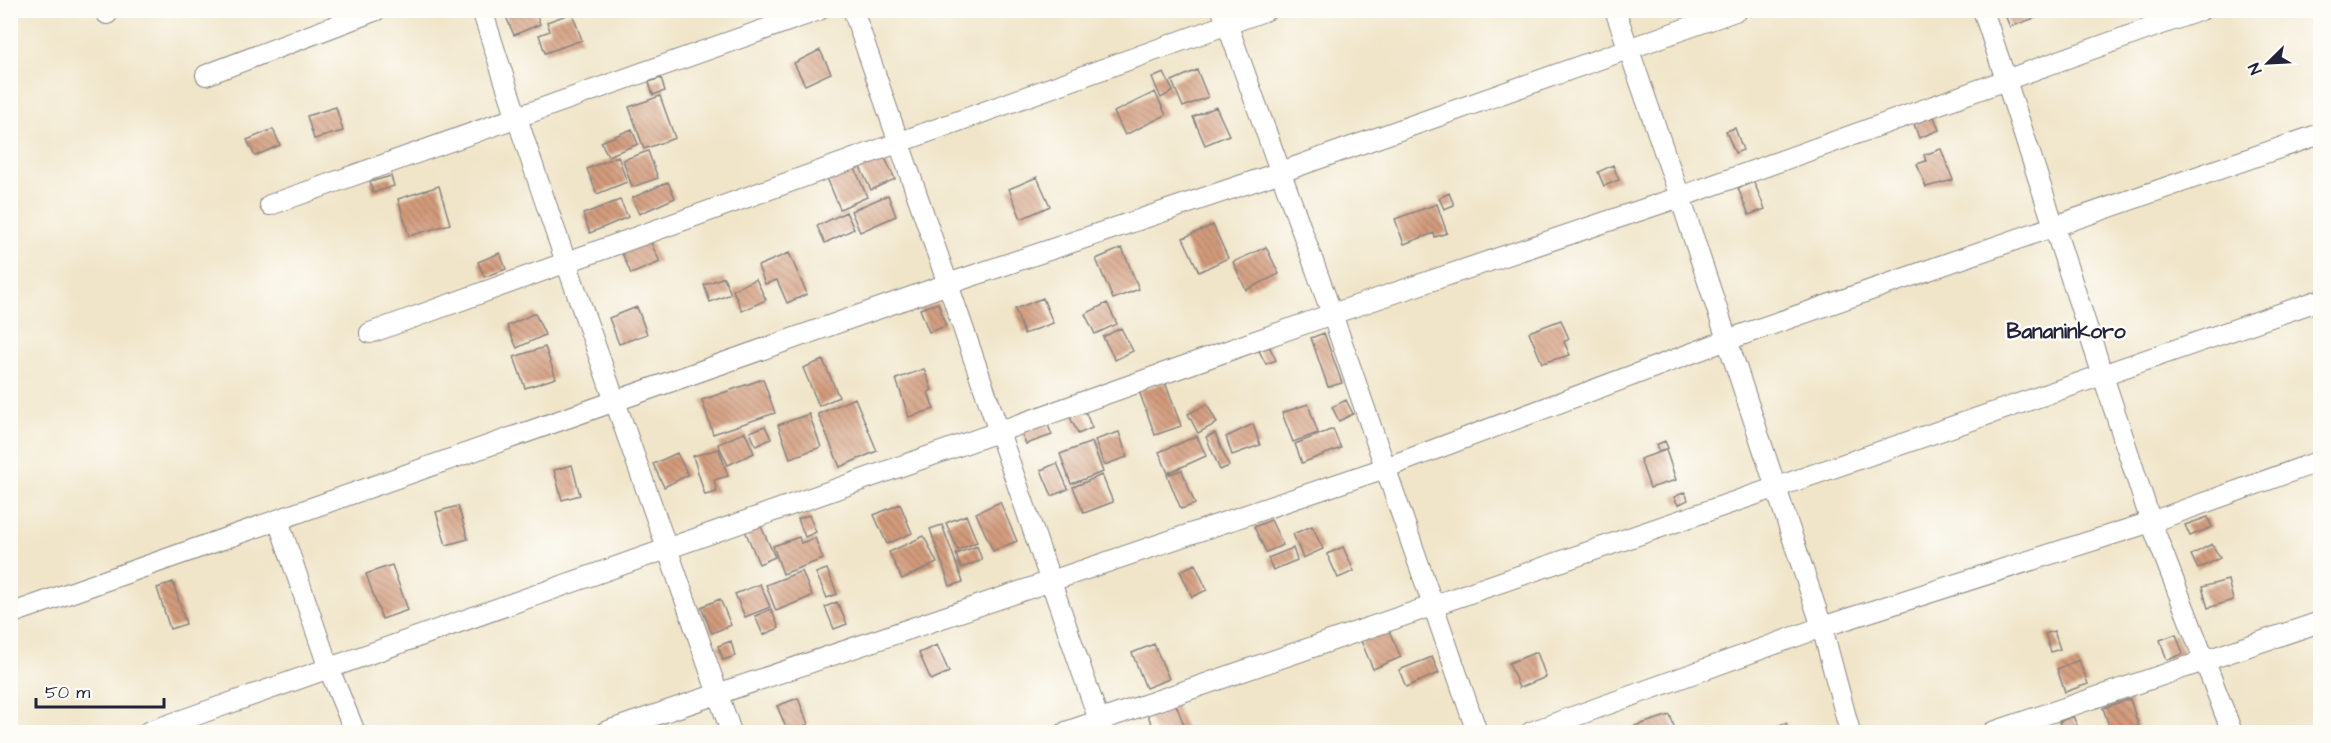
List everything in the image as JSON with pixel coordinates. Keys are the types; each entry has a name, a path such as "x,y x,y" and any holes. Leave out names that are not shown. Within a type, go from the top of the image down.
{"street":[{"path":"206,75 377,10"},
{"path":"483,10 565,262 614,403 669,550 731,732"},
{"path":"270,205 819,10"},
{"path":"853,10 1101,727"},
{"path":"370,333 899,142 1224,17 1267,10"},
{"path":"1615,10 1680,196 1822,627 1850,732"},
{"path":"10,614 948,284 1281,172 1738,10"},
{"path":"1983,10 2151,522 2202,661 2232,732"},
{"path":"148,732 669,550 1332,314 1680,196 2201,10"},
{"path":"1224,17 1332,314 1477,732"},
{"path":"605,732 1385,468 1727,340 2320,134"},
{"path":"1066,732 1101,727 1433,605 2320,300"},
{"path":"1531,732 1822,627 2151,522 2320,461"},
{"path":"278,520 329,669 355,732"},
{"path":"1993,732 2320,622"}],"building":[{"path":"503,10 535,10 540,24 514,35"},
{"path":"2003,10 2038,10 2040,16 2010,27"},
{"path":"572,13 582,40 545,53 539,35 550,31 547,22"},
{"path":"820,50 831,73 805,85 794,63"},
{"path":"1197,70 1208,97 1183,107 1172,81"},
{"path":"1164,73 1173,91 1161,98 1152,78"},
{"path":"661,78 665,91 653,95 649,82"},
{"path":"1155,92 1166,115 1125,135 1114,112"},
{"path":"660,96 675,138 644,149 629,107"},
{"path":"336,107 343,131 314,139 307,116"},
{"path":"1216,107 1229,135 1205,145 1193,117"},
{"path":"1934,117 1939,130 1919,138 1914,124"},
{"path":"1735,128 1743,150 1735,153 1726,131"},
{"path":"273,129 280,145 255,156 247,140"},
{"path":"632,129 638,144 608,156 601,142"},
{"path":"1941,149 1953,180 1926,187 1917,164 1926,161 1924,155"},
{"path":"648,151 658,178 632,187 623,160"},
{"path":"618,156 627,182 597,194 587,169"},
{"path":"884,156 895,179 871,190 860,167"},
{"path":"1613,165 1619,180 1604,186 1598,172"},
{"path":"854,166 867,197 840,209 827,178"},
{"path":"391,176 394,186 373,193 370,182"},
{"path":"1037,177 1050,206 1021,219 1009,189"},
{"path":"668,182 675,198 639,214 632,198"},
{"path":"1754,182 1765,209 1749,215 1738,188"},
{"path":"439,186 450,224 409,236 398,199"},
{"path":"1449,193 1454,205 1444,209 1439,198"},
{"path":"888,195 896,216 860,232 851,211"},
{"path":"620,200 628,217 590,233 583,214"},
{"path":"1437,204 1447,233 1435,237 1434,233 1404,244 1395,219"},
{"path":"846,212 854,229 825,243 817,226"},
{"path":"1213,225 1228,258 1199,272 1183,238"},
{"path":"650,241 660,262 631,274 622,253"},
{"path":"1266,247 1279,274 1246,290 1233,262"},
{"path":"1122,248 1139,289 1113,299 1096,259"},
{"path":"500,253 506,269 484,277 478,262"},
{"path":"789,253 807,294 787,303 777,280 765,284 758,266"},
{"path":"724,277 731,294 710,302 704,285"},
{"path":"756,279 766,300 742,311 733,290"},
{"path":"1043,298 1053,323 1024,334 1015,309"},
{"path":"938,303 946,326 929,332 920,309"},
{"path":"1107,303 1117,324 1095,334 1085,314"},
{"path":"637,307 647,334 619,344 609,318"},
{"path":"535,313 545,335 517,348 507,326"},
{"path":"1561,320 1569,339 1564,342 1570,355 1542,363 1529,332"},
{"path":"1121,328 1133,351 1115,360 1103,337"},
{"path":"1324,333 1342,383 1328,387 1311,338"},
{"path":"1267,342 1276,360 1266,364 1257,347"},
{"path":"545,347 556,378 525,388 514,357"},
{"path":"823,360 839,397 819,406 803,368"},
{"path":"924,369 932,390 928,392 934,409 909,417 896,379"},
{"path":"763,379 775,413 713,434 702,400"},
{"path":"1165,382 1181,426 1155,435 1139,391"},
{"path":"855,398 877,451 840,467 818,414"},
{"path":"1346,400 1353,414 1339,421 1332,407"},
{"path":"1207,404 1217,423 1198,433 1188,414"},
{"path":"1308,404 1318,433 1293,442 1282,413"},
{"path":"1085,411 1092,428 1078,434 1070,417"},
{"path":"809,414 821,447 790,458 778,425"},
{"path":"1046,420 1052,435 1026,444 1020,430"},
{"path":"1253,424 1260,445 1232,455 1226,437"},
{"path":"765,426 771,439 756,446 750,432"},
{"path":"1333,429 1341,448 1302,463 1295,444"},
{"path":"745,432 754,453 728,465 718,444"},
{"path":"1119,432 1127,457 1104,465 1095,440"},
{"path":"1215,433 1229,466 1220,470 1206,437"},
{"path":"1197,436 1206,456 1168,473 1159,452"},
{"path":"1665,441 1668,448 1659,452 1656,445"},
{"path":"1092,442 1103,472 1071,484 1060,454"},
{"path":"719,449 728,476 714,480 717,492 705,495 693,456"},
{"path":"1666,450 1676,480 1650,488 1640,459"},
{"path":"677,453 688,475 664,487 653,464"},
{"path":"1057,463 1068,489 1052,496 1041,470"},
{"path":"572,465 580,495 562,500 554,470"},
{"path":"1182,470 1195,504 1181,509 1167,475"},
{"path":"1102,475 1113,502 1084,513 1073,487"},
{"path":"1685,492 1688,500 1678,505 1674,497"},
{"path":"1000,502 1017,541 993,551 976,513"},
{"path":"900,504 912,533 887,544 874,515"},
{"path":"458,506 468,539 446,545 436,512"},
{"path":"809,515 816,532 805,537 798,519"},
{"path":"966,515 977,542 958,550 946,523"},
{"path":"2208,517 2212,527 2190,536 2185,525"},
{"path":"1271,520 1283,545 1266,552 1254,527"},
{"path":"759,522 775,557 759,564 744,528"},
{"path":"942,525 963,582 950,586 930,529"},
{"path":"1312,526 1323,549 1303,558 1293,534"},
{"path":"924,536 937,563 902,579 889,552"},
{"path":"799,537 801,543 815,538 823,559 783,574 773,546"},
{"path":"2212,544 2220,558 2198,569 2191,555"},
{"path":"977,546 982,560 961,568 956,554"},
{"path":"1343,547 1354,571 1338,578 1327,554"},
{"path":"1293,548 1297,560 1273,570 1268,558"},
{"path":"1195,564 1207,590 1192,597 1180,571"},
{"path":"392,565 408,610 382,619 366,574"},
{"path":"827,569 837,594 827,598 816,573"},
{"path":"802,571 812,596 776,611 766,585"},
{"path":"2228,580 2233,600 2208,608 2202,587"},
{"path":"173,582 186,624 170,629 157,588"},
{"path":"760,584 770,607 745,617 735,594"},
{"path":"720,599 731,625 712,633 701,607"},
{"path":"837,602 847,624 834,629 825,607"},
{"path":"771,609 779,628 763,635 755,616"},
{"path":"1388,629 1401,657 1373,669 1361,641"},
{"path":"2054,631 2060,649 2051,652 2045,634"},
{"path":"2176,634 2183,654 2167,660 2160,640"},
{"path":"731,641 735,656 723,660 718,646"},
{"path":"1154,644 1169,679 1146,688 1132,653"},
{"path":"937,645 949,672 931,680 919,653"},
{"path":"1537,652 1546,677 1519,688 1509,663"},
{"path":"1432,657 1439,673 1406,687 1399,670"},
{"path":"2079,660 2088,684 2065,692 2057,669"},
{"path":"798,698 808,724 788,732 777,706"},
{"path":"2130,699 2140,731 2111,732 2103,708"},
{"path":"1174,700 1187,732 1155,732 1146,711"},
{"path":"1670,715 1676,732 1637,732 1635,726"},
{"path":"2073,716 2080,732 2064,732 2059,722"},
{"path":"1786,723 1789,732 1767,732 1766,729"}],"district":[{"name":"Bananinkoro","path":"2066,331"}]}
